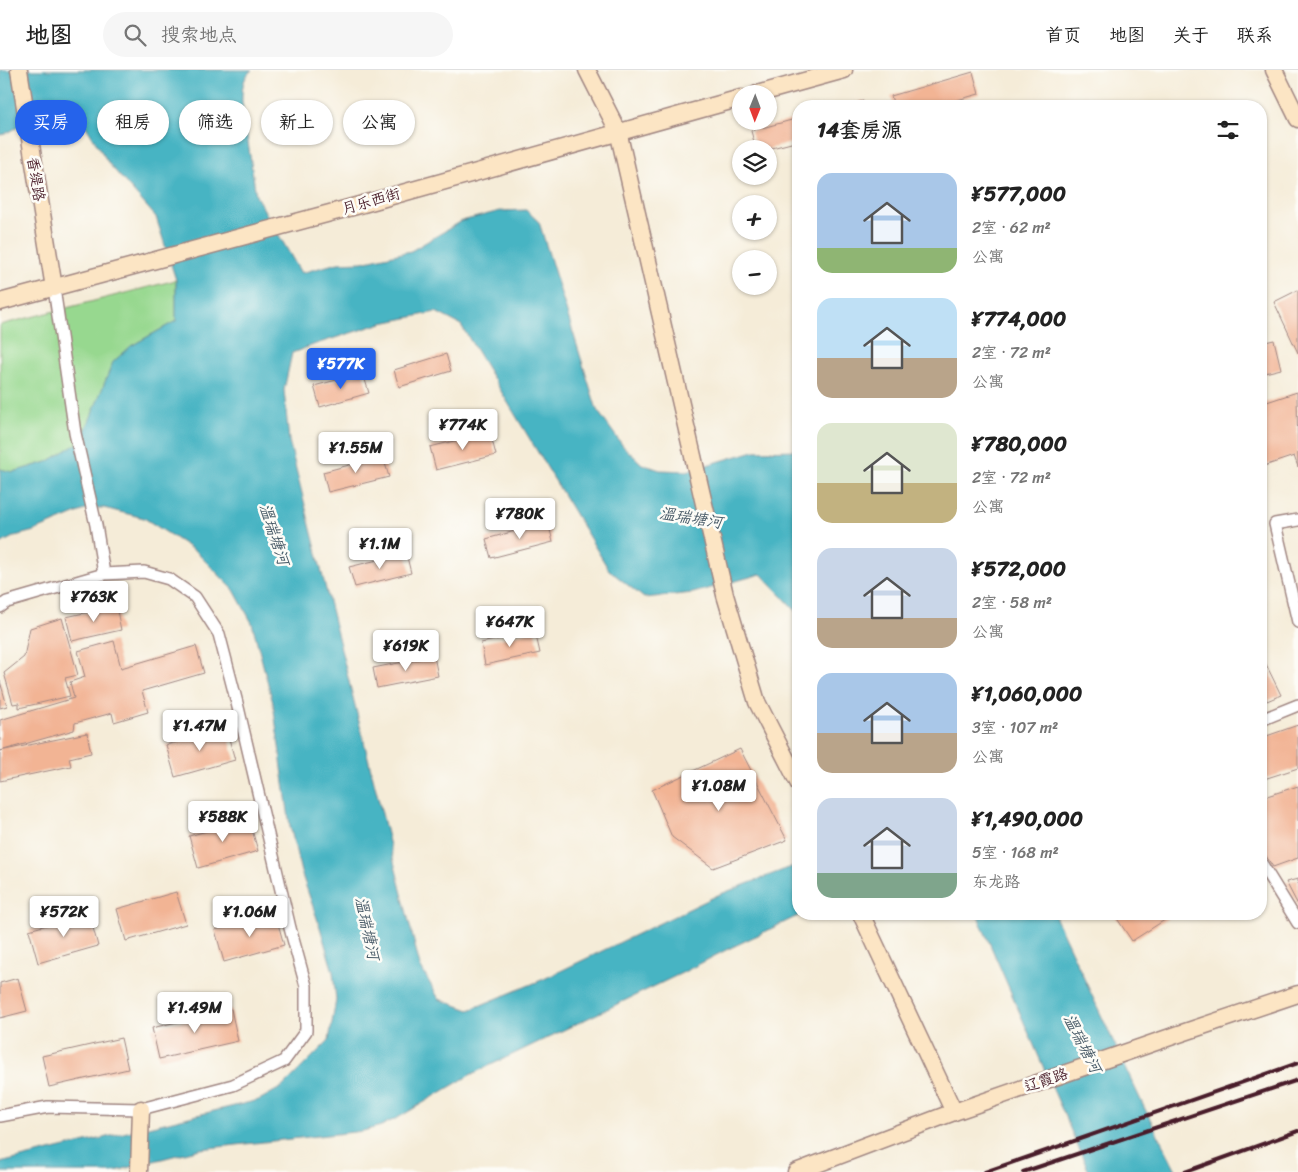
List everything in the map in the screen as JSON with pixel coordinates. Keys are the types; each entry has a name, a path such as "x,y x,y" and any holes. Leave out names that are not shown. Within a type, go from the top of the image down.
{"street":[{"name":"香缇路","path":"19,70 54,288"},
{"path":"587,70 618,132 725,595 757,702 792,770"},
{"path":"778,88 844,70"},
{"path":"1274,70 1298,119"},
{"name":"月乐西街","path":"0,302 356,206 732,100"},
{"path":"54,288 75,434 96,525 104,574"},
{"path":"1298,520 1275,524 1298,622"},
{"path":"0,607 7,602 104,574 144,572 169,579 195,598 219,634 290,928 306,986 306,1031 284,1061 233,1085 141,1114 48,1107 0,1116"},
{"path":"1267,718 1298,705"},
{"path":"1267,873 1298,923"},
{"path":"864,920 954,1112"},
{"name":"辽霞路","path":"796,1172 954,1112 1298,994"},
{"path":"140,1171 141,1114"}],"green space":[{"path":"176,280 176,321 131,346 77,444 47,462 13,472 0,469 0,325"}],"water":[{"name":"温瑞塘河","path":"0,70 252,70 244,80 242,100 179,100 179,145 248,145 256,196 301,273 338,263 362,262 411,251 462,221 500,211 526,210 539,222 597,410 623,446 642,464 660,470 687,471 754,451 792,450 792,607 761,574 693,593 644,598 609,570 461,325 436,312 382,323 316,344 292,353 284,390 289,441 420,966 439,999 469,1010 544,979 718,895 792,866 792,919 470,1075 381,1126 363,1131 200,1149 112,1172 0,1172 0,1163 259,1100 282,1087 329,1040 336,1000 333,972 301,872 290,826 273,703 252,623 234,590 195,551 144,518 104,508 87,509 34,531 15,536 0,544 0,469 13,472 47,462 77,444 86,429 113,362 131,346 176,321 176,280 156,217 109,164 97,145 169,145 169,100 97,100 97,144 87,128 87,100 15,100 15,129 0,135"},
{"name":"温瑞塘河","path":"979,920 1057,920 1144,1107 1177,1172 1089,1172"}],"building":[{"path":"973,72 979,94 957,100 892,100 891,96"},
{"path":"792,120 792,143 777,147 777,140 754,140 751,131 778,130 778,124"},
{"path":"1298,290 1298,353 1274,302"},
{"path":"1274,340 1281,369 1267,372 1267,342"},
{"path":"446,354 451,371 399,387 394,370"},
{"path":"363,373 369,393 320,407 314,386"},
{"path":"1297,392 1298,467 1294,456 1267,465 1267,402"},
{"path":"490,432 496,455 436,470 430,447"},
{"path":"383,456 389,477 328,492 323,472"},
{"path":"548,522 553,542 491,558 486,539"},
{"path":"406,553 411,573 355,587 349,567"},
{"path":"116,606 121,630 72,641 66,617"},
{"path":"62,618 78,675 65,678 70,696 19,708 19,703 13,704 4,673 24,657 30,628"},
{"path":"535,631 540,653 485,665 481,643"},
{"path":"114,641 121,668 196,646 204,673 142,691 148,712 114,722 112,713 75,723 74,730 0,751 0,720 74,698 70,682 85,677 78,651"},
{"path":"434,656 438,676 377,688 373,668"},
{"path":"1267,666 1281,695 1267,701"},
{"path":"0,681 7,706 0,708"},
{"path":"1298,725 1298,768 1267,778 1267,736"},
{"path":"226,728 235,760 175,777 166,745"},
{"path":"87,733 91,753 69,758 71,766 0,781 0,751"},
{"path":"740,749 787,840 713,868 672,837 652,790"},
{"path":"1298,786 1298,858 1273,867 1267,858 1267,796"},
{"path":"249,819 258,851 198,868 189,836"},
{"path":"1298,879 1298,905 1286,882"},
{"path":"176,892 186,924 126,941 117,909"},
{"path":"89,913 98,946 38,963 29,930"},
{"path":"275,913 284,945 224,962 215,930"},
{"path":"1118,920 1165,920 1132,941"},
{"path":"18,978 27,1011 0,1018 0,983"},
{"path":"231,1009 238,1041 159,1059 152,1028"},
{"path":"121,1038 128,1069 49,1087 42,1056"}],"railway":[{"path":"985,1172 1298,1063"},
{"path":"1023,1172 1298,1080"},
{"path":"1185,1172 1298,1131"}]}
